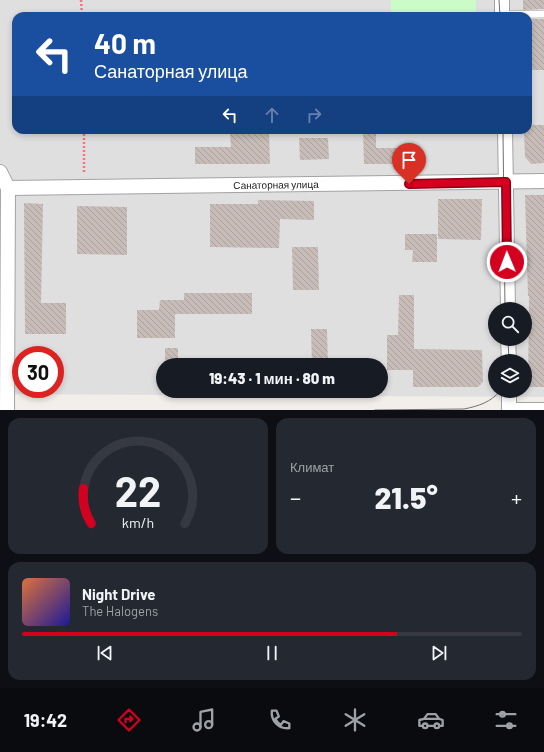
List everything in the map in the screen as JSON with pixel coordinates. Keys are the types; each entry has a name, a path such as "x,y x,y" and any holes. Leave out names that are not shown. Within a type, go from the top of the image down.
{"street":[{"path":"502,0 502,12"},
{"path":"505,134 508,302"},
{"path":"0,172 8,188 7,410"},
{"name":"Санаторная улица","path":"8,188 544,181"},
{"path":"509,398 509,410"},
{"path":"513,410 544,410"}],"lane":[{"path":"532,14 544,14"}],"path":[{"path":"81,0 82,12"},
{"path":"84,134 85,187"}],"shaded area":[{"path":"0,0 544,0 544,397 532,397 532,354 488,354 488,397 388,396 388,358 156,358 156,395 64,394 64,346 12,346 12,394 0,394"}],"green space":[{"path":"391,0 476,0 476,12 391,12"}],"building":[{"path":"523,0 544,0 544,9 523,10"},
{"path":"532,19 544,19 544,70 532,70"},
{"path":"532,125 544,125 544,163 531,164 525,157 524,134 532,134"},
{"path":"230,134 269,134 270,164 195,164 195,147 231,147"},
{"path":"363,134 376,134 376,148 416,148 416,164 364,164"},
{"path":"299,138 328,138 329,159 300,160"},
{"path":"525,195 544,195 544,387 532,387 532,354 528,354 528,346 532,346 532,302 529,302"},
{"path":"438,199 482,199 481,240 438,239"},
{"path":"258,200 314,201 314,220 280,219 279,248 210,247 210,204 258,204"},
{"path":"24,203 43,204 41,303 66,303 66,334 25,334"},
{"path":"77,206 127,207 127,255 77,254"},
{"path":"405,234 437,234 437,262 412,262 413,250 405,250"},
{"path":"292,247 318,247 319,290 293,290"},
{"path":"184,293 252,293 252,314 175,314 175,338 137,338 137,310 159,310 160,300 184,300"},
{"path":"399,295 414,295 414,349 482,350 483,382 478,387 413,387 413,370 388,370 387,335 398,335"},
{"path":"311,329 327,329 328,358 312,358"},
{"path":"165,348 178,348 178,358 165,358"}],"tram line":[{"path":"499,0 500,12"},
{"path":"503,134 505,302"},
{"path":"508,346 509,354"},
{"path":"375,410 464,409 484,403 493,398"}],"route":[{"path":"409,184 506,182 507,262"}]}
